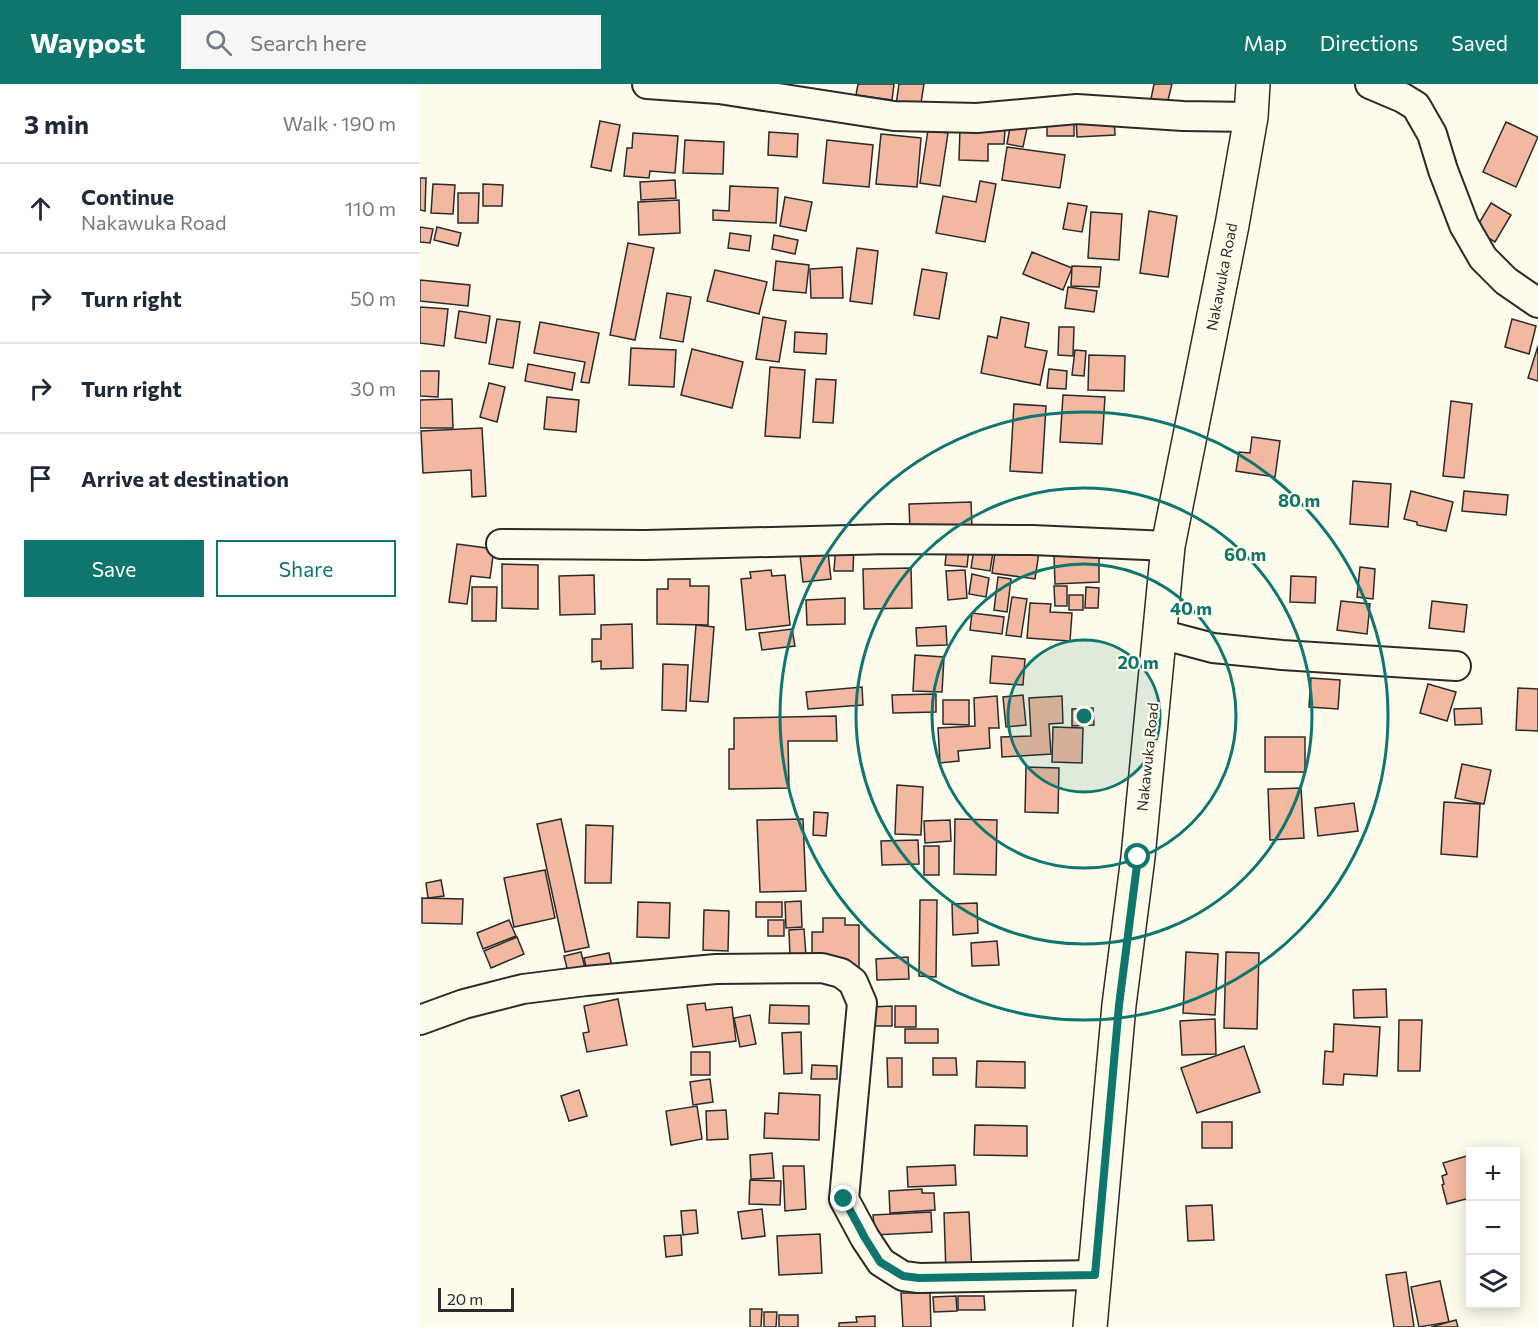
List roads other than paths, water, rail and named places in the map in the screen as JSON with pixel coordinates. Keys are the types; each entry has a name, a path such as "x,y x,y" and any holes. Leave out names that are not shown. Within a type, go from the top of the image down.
{"main road":[{"name":"Nakawuka Road","path":"1090,1327 1119,1005 1138,857 1168,546 1232,225 1251,117 1253,84"}],"street":[{"path":"647,84 719,89 894,116 977,118 1077,109 1183,116 1251,117"},
{"path":"1370,84 1409,91 1432,134 1464,225 1484,258 1506,281 1538,303"},
{"path":"501,544 646,545 901,539 1032,540 1168,546"},
{"path":"1160,634 1213,648 1282,655 1456,666"},
{"path":"420,1020 464,1004 523,988 716,969 822,968 841,973 853,982 861,1003 844,1199 880,1262 903,1276 919,1278 1095,1275"}]}
